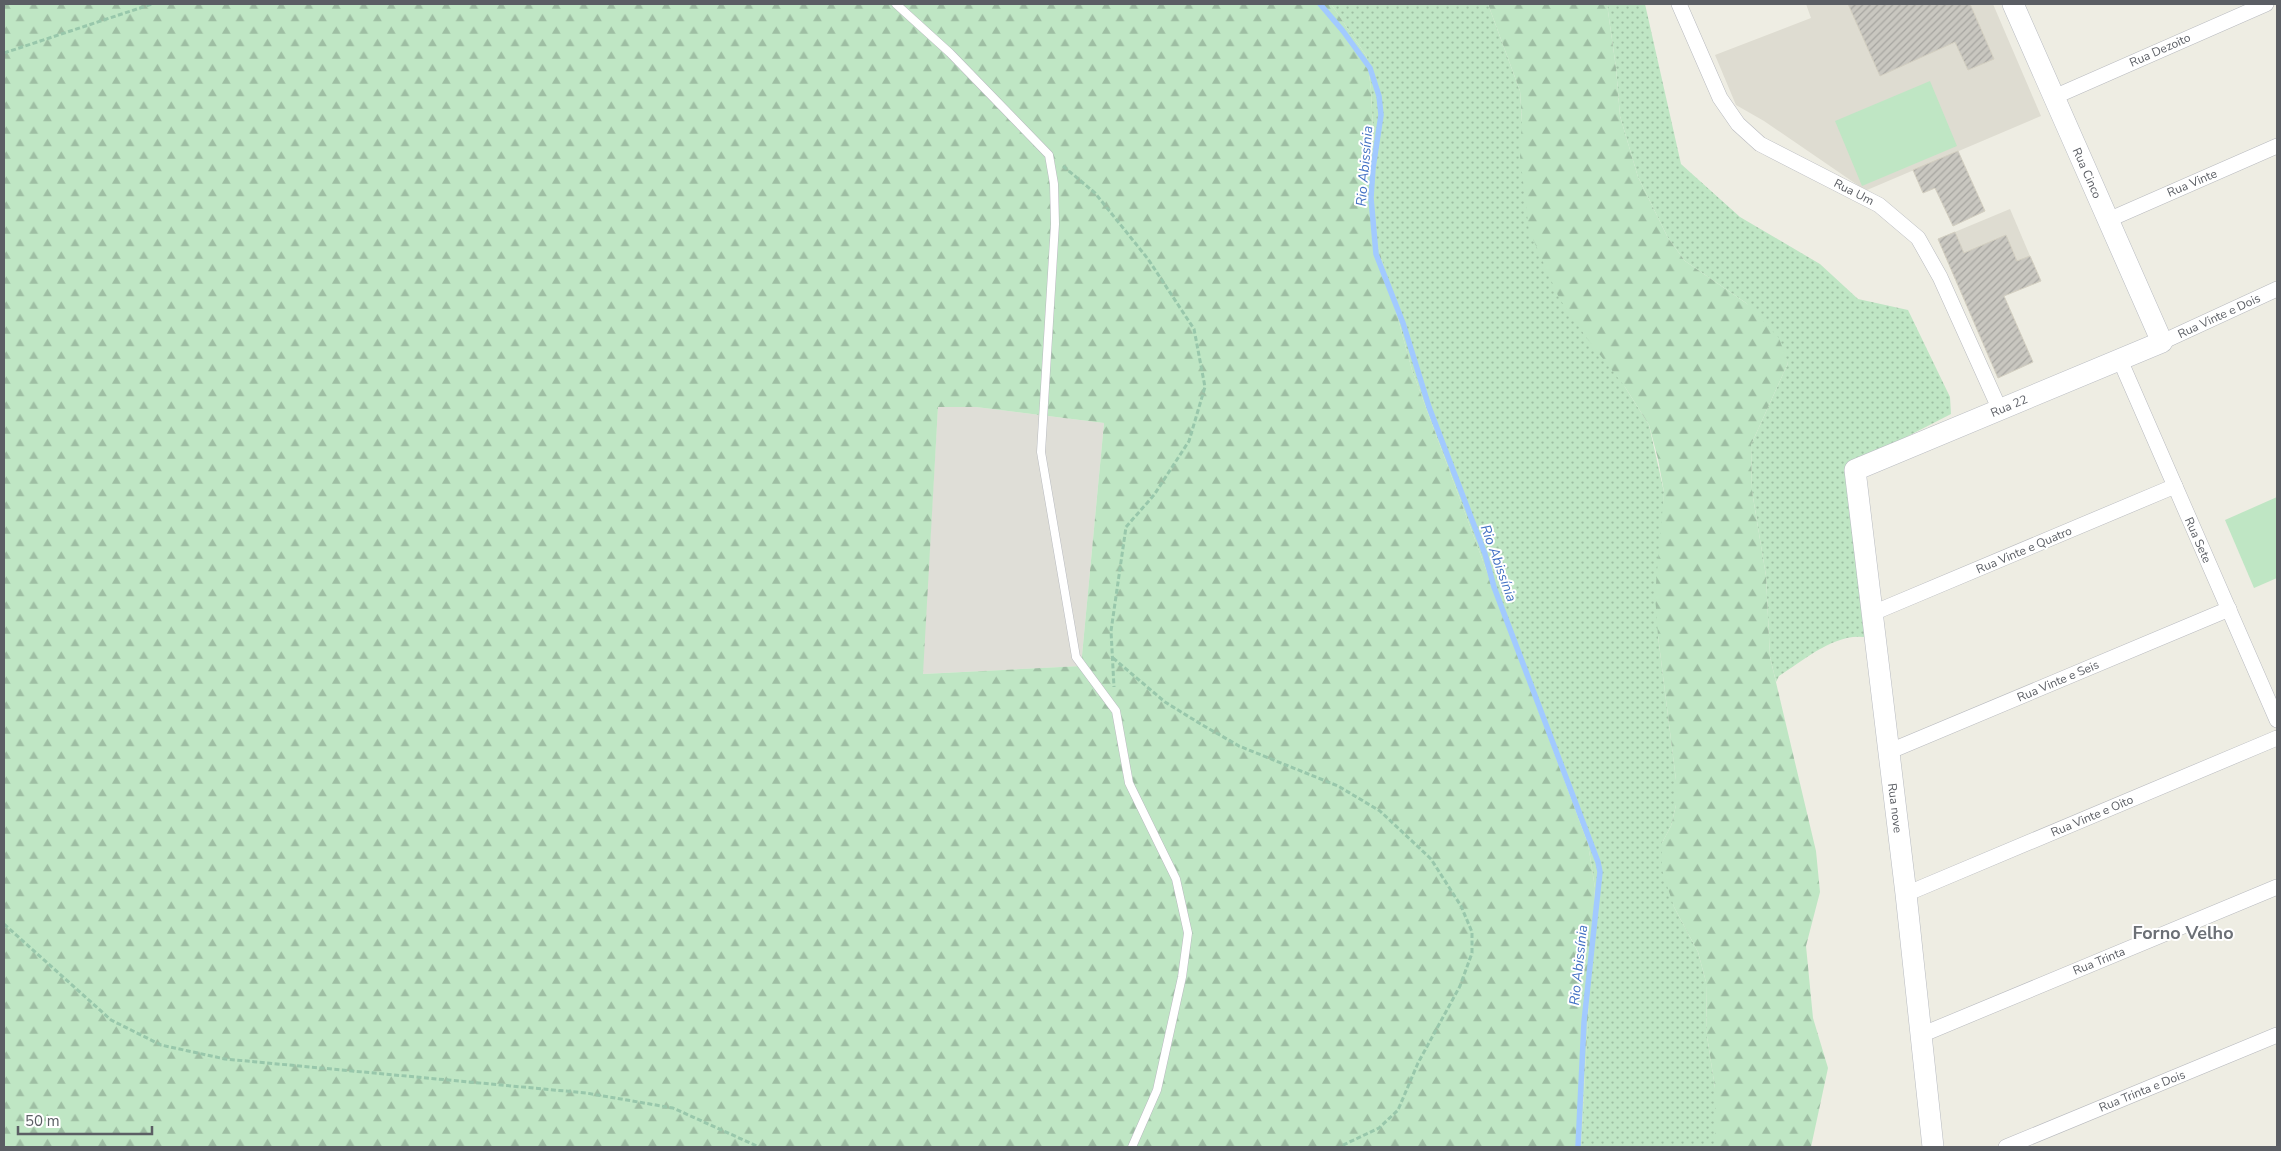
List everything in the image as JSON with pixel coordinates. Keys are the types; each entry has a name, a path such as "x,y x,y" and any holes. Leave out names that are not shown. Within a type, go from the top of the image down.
{"street":[{"name":"Rua Um","path":"1679,4 1720,98 1738,124 1760,144 1879,205 1918,238 1940,277 2000,410"},
{"name":"Rua Cinco","path":"2013,4 2162,342"},
{"name":"Rua Dezoito","path":"2054,97 2266,4"},
{"name":"Rua Vinte","path":"2108,220 2277,146"},
{"name":"Rua Vinte e Dois","path":"2162,342 2277,289"},
{"name":"Rua 22","path":"1855,470 2162,342"},
{"name":"Rua Sete","path":"2120,360 2277,720"},
{"name":"Rua nove","path":"1855,470 1906,894 1933,1147"},
{"name":"Rua Vinte e Quatro","path":"1873,613 2175,486"},
{"name":"Rua Vinte e Seis","path":"1888,752 2228,609"},
{"name":"Rua Vinte e Oito","path":"1906,894 2277,738"},
{"name":"Rua Trinta","path":"1921,1035 2277,887"},
{"name":"Rua Trinta e Dois","path":"2006,1147 2277,1035"}],"lane":[{"path":"896,4 950,53 1049,155 1054,184 1055,224 1040,452 1076,656 1116,711 1130,783 1176,879 1188,932 1182,977 1157,1090 1132,1147"}],"path":[{"path":"4,53 152,4"},
{"path":"1049,155 1095,194 1148,259 1194,329 1206,387 1189,441 1154,495 1126,527 1111,631 1116,711"},
{"path":"1113,658 1164,702 1239,746 1338,786 1380,810 1431,859 1461,906 1472,932 1472,953 1460,986 1418,1063 1398,1110 1379,1128 1339,1147"},
{"path":"4,924 111,1020 161,1045 225,1059 326,1070 453,1079 596,1095 673,1108 759,1147"}],"shaded area":[{"path":"1806,4 1993,4 2041,116 1867,190 1764,121 1736,105 1715,55 1811,18"},
{"path":"2010,209 2030,256 1958,286 1938,239"},
{"path":"938,407 976,407 1104,423 1081,666 922,674"}],"green space":[{"path":"4,4 1331,4 1367,57 1371,90 1374,150 1371,220 1412,370 1588,844 1595,888 1581,1147 4,1147","holes":["938,407 976,407 1104,423 1081,666 923,674"]},
{"path":"1331,4 1488,4 1520,91 1522,122 1625,387 1649,425 1664,492 1658,636 1676,780 1676,805 1671,826 1662,843 1674,907 1698,952 1706,982 1707,1036 1715,1088 1715,1147 1581,1147 1595,888 1588,844 1412,370 1371,220 1374,150 1371,90 1367,57"},
{"path":"1488,4 1607,4 1616,68 1620,116 1638,177 1668,238 1685,261 1746,303 1779,338 1788,363 1751,445 1752,491 1766,576 1770,657 1816,851 1820,892 1806,946 1813,1018 1828,1068 1811,1147 1715,1147 1715,1088 1707,1036 1706,982 1698,952 1674,907 1662,870 1662,843 1671,826 1676,805 1676,780 1658,636 1655,595 1664,492 1658,459 1649,425 1625,387 1586,337 1559,298 1529,230 1520,156 1522,122 1520,91"},
{"path":"1607,4 1645,4 1681,164 1740,217 1820,264 1858,299 1908,310 1950,397 1951,414 1875,453 1848,464 1869,638 1845,638 1833,642 1779,676 1776,682 1770,657 1766,576 1752,491 1751,445 1788,363 1746,303 1685,261 1668,238 1638,177 1620,116 1616,68"},
{"path":"1930,81 1957,146 1862,186 1835,121"},
{"path":"2277,497 2277,578 2254,588 2225,520"}],"building":[{"path":"1848,4 1970,4 1994,59 1968,70 1955,42 1880,76"},
{"path":"1958,151 1985,211 1953,226 1935,188 1923,193 1913,170"},
{"path":"1955,232 1964,253 2006,235 2017,261 2030,256 2041,281 2004,296 2033,362 1998,378 1938,239"}],"waterway":[{"name":"Rio Abissínia","path":"1320,4 1343,31 1370,68 1379,96 1381,115 1373,168 1371,198 1376,254 1403,323 1429,407 1485,554 1494,587 1598,862 1600,872 1584,1022 1578,1147"}],"district":[{"name":"Forno Velho","path":"2183,933"}]}
